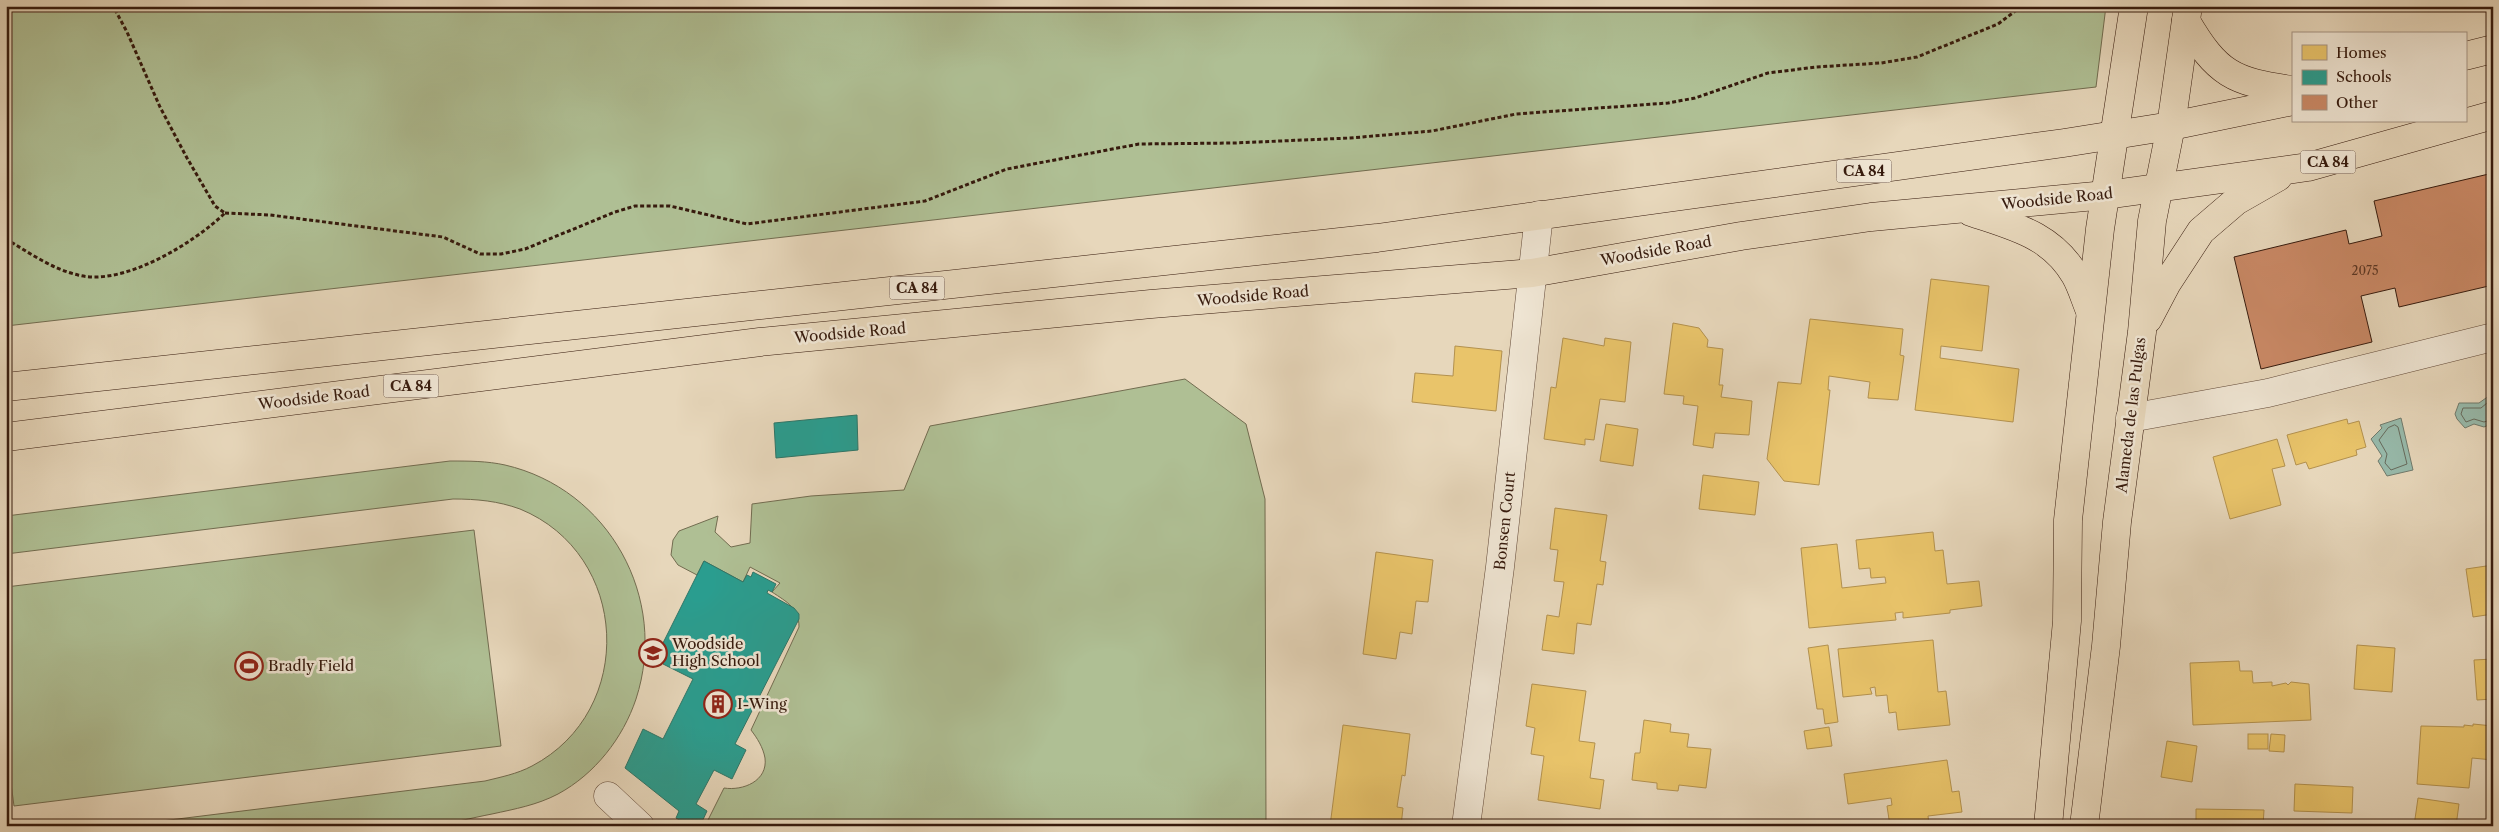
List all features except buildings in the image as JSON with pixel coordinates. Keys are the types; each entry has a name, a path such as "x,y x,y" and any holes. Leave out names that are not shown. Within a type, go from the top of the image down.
{"main road":[{"path":"2048,826 2067,621 2068,520 2100,229 2134,6"},
{"path":"2187,14 2200,44 2221,68 2241,80 2292,90"},
{"name":"Alameda de las Pulgas","path":"2084,826 2106,646 2117,522 2142,332 2152,221 2160,189 2171,126 2187,14"},
{"path":"2466,56 2493,49"},
{"name":"CA 84","path":"6,387 1367,239 2115,136 2292,101"},
{"name":"Woodside Road","path":"6,437 760,342 1142,305 1532,273 1741,236 1872,217 2160,189 2290,170 2308,167 2493,115"},
{"path":"2142,332 2167,283 2201,231 2236,201 2290,170"},
{"path":"1962,209 2034,235 2055,248 2075,275 2091,314"}],"street":[{"name":"Bonsen Court","path":"1466,826 1500,567 1540,216"},
{"path":"2130,418 2268,393 2493,337"},
{"path":"608,796 640,826"}],"path":[{"path":"113,6 127,32 160,106 187,158 215,206 225,213 270,215 443,237 480,254 501,254 525,249 635,206 670,206 747,224 925,201 1007,169 1139,144 1234,143 1350,138 1432,130 1516,114 1668,103 1695,98 1768,73 1816,67 1881,63 1917,57 1998,24 2022,6"},
{"path":"6,239 52,265 78,276 98,277 152,262 208,230 225,213"}],"shaded area":[{"path":"6,6 2106,6 2096,87 6,326"},
{"path":"1185,379 1246,424 1265,499 1266,826 705,826 724,788 731,789 746,786 753,783 763,773 765,766 764,754 760,743 751,730 799,627 797,615 791,606 772,592 780,583 750,567 743,582 704,561 697,575 678,565 671,555 673,540 679,531 718,516 715,532 731,547 750,543 752,504 811,496 904,490 930,426"},
{"path":"450,461 505,465 542,478 574,497 601,523 622,553 636,587 644,623 644,661 636,699 624,727 606,754 571,786 542,801 436,825 414,827 121,826 485,781 526,769 566,741 590,709 603,672 607,634 600,596 583,560 556,531 520,509 487,501 453,499 6,554 6,516"},
{"name":"Bradly Field","path":"474,530 501,746 14,806 6,745 6,587"}],"water":[{"path":"2493,393 2491,424 2484,427 2474,424 2465,428 2455,414 2459,403 2479,403"},
{"path":"2401,418 2413,470 2387,476 2378,461 2382,456 2371,439 2382,428 2380,425"}],"place":[{"name":"Woodside High School","path":"653,653"},
{"name":"Bradly Field","path":"249,666"},
{"name":"I-Wing","path":"718,704"}]}
